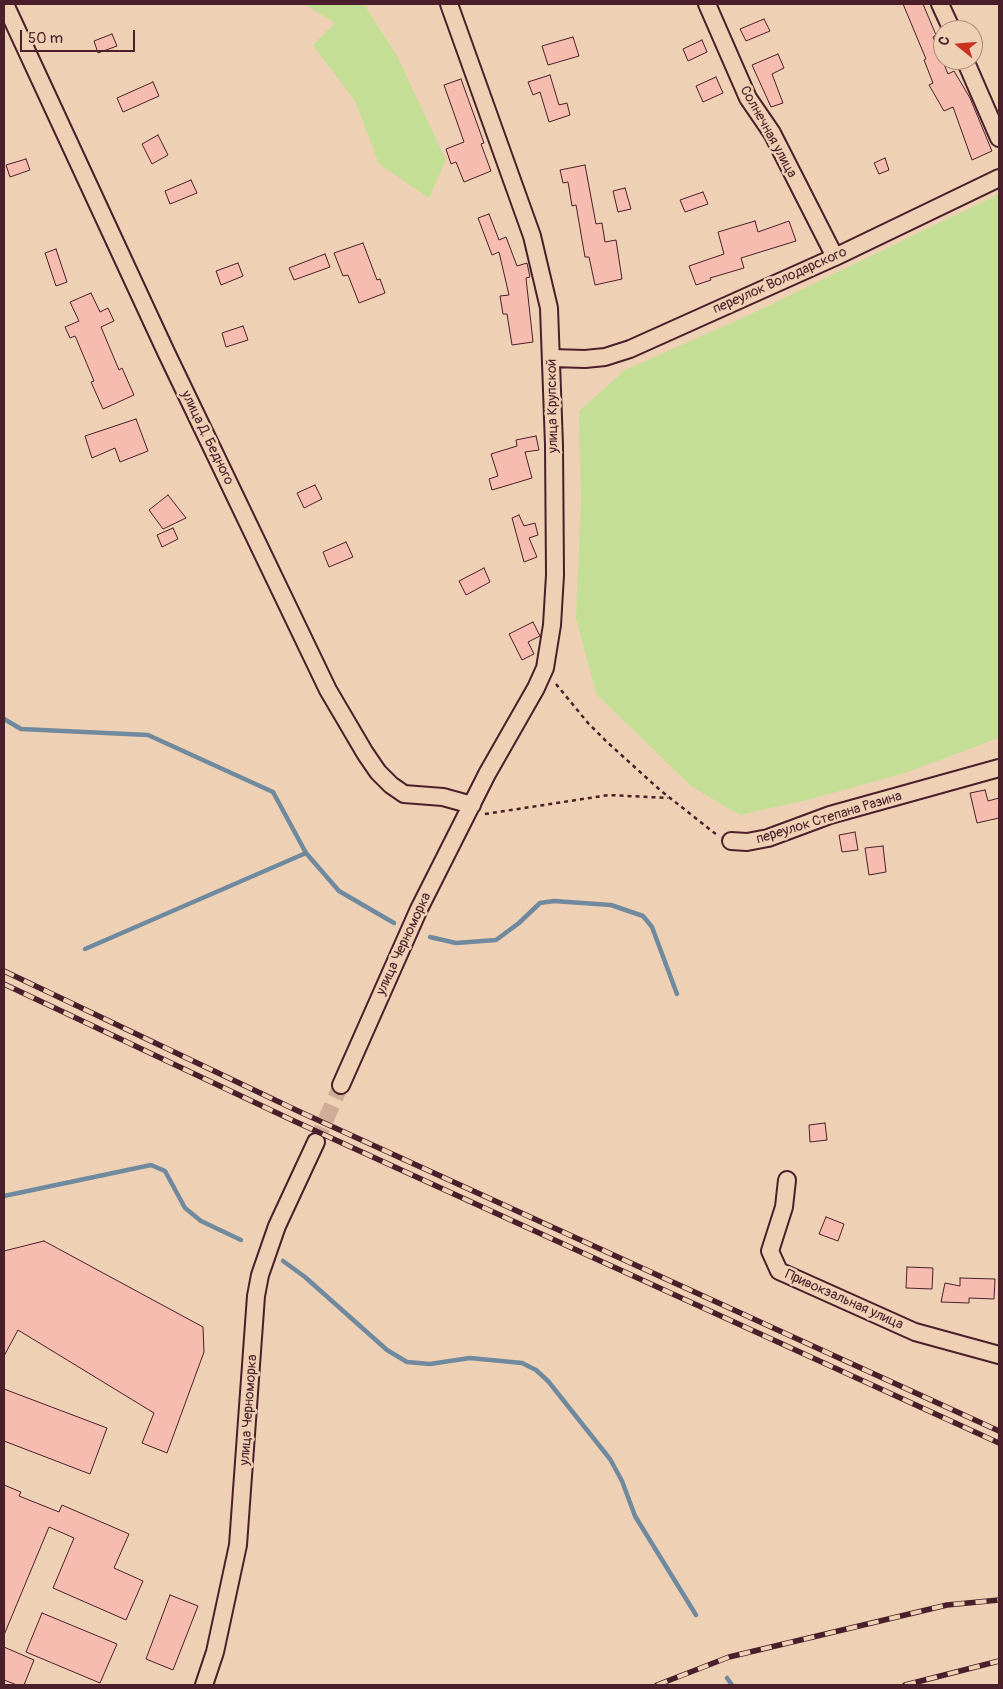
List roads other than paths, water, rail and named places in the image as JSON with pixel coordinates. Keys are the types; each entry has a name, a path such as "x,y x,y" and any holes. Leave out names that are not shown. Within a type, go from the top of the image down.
{"street":[{"name":"улица Д. Бедного","path":"5,4 166,352 328,690 365,753 384,778 404,794 443,797 470,809"},
{"name":"улица Крупской","path":"448,4 532,236 549,308 552,358 555,575 552,625 545,668 470,809"},
{"name":"Солнечная улица","path":"707,4 748,98 772,133 835,257"},
{"path":"940,4 947,20"},
{"path":"969,70 999,138"},
{"name":"переулок Володарского","path":"552,358 585,359 605,357 630,349 835,257 999,178"},
{"name":"переулок Степана Разина","path":"731,841 747,842 768,838 830,815 999,768"},
{"name":"улица Черноморка","path":"341,1085 419,909 470,809"},
{"name":"улица Черноморка","path":"204,1685 215,1652 238,1545 256,1296 260,1275 277,1226 316,1142"},
{"name":"Привокзальная улица","path":"787,1180 784,1207 770,1251 779,1270 915,1332 999,1355"}],"waterway":[{"path":"4,719 21,729 148,735 273,792 306,853 339,891 394,923"},
{"path":"85,949 306,853"},
{"path":"430,937 456,943 496,940 519,923 540,903 554,901 611,905 643,916 652,927 677,994"},
{"path":"4,1196 151,1165 165,1171 185,1208 201,1221 241,1240"},
{"path":"283,1261 305,1277 387,1350 407,1362 430,1364 470,1358 522,1363 536,1370 548,1381 610,1459 622,1481 635,1516 696,1615"},
{"path":"727,1678 732,1685"}],"tunnel":[{"path":"316,1142 341,1085"}],"railway":[{"path":"4,971 298,1111 999,1431"},
{"path":"4,984 294,1121 999,1443"},
{"path":"657,1685 729,1657 947,1605 999,1600"},
{"path":"905,1685 999,1661"}]}
